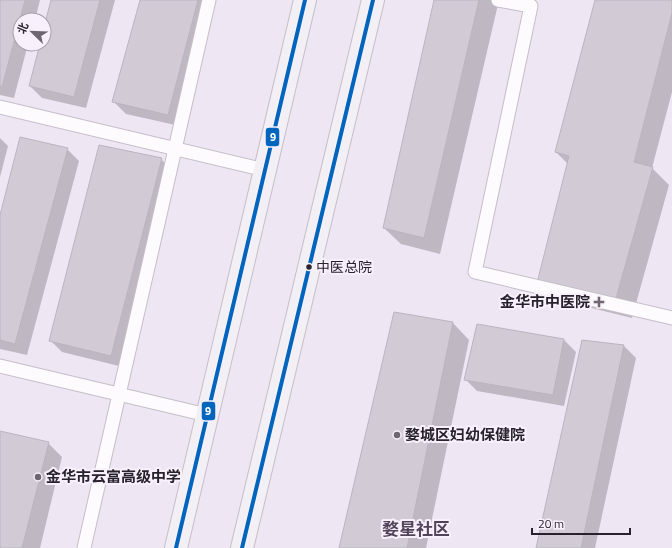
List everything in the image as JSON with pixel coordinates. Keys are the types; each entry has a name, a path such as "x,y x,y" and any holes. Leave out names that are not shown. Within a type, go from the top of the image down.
{"main road":[{"path":"176,548 305,0"},
{"path":"242,548 373,0"}],"lane":[{"path":"84,548 209,0"},
{"path":"498,0 531,6 475,272 672,318"},
{"path":"0,107 265,170"},
{"path":"0,366 207,415"}],"building":[{"path":"0,0 25,0 22,12 12,12 12,49 2,87 0,86"},
{"path":"51,0 100,0 74,97 29,86 38,52 52,52 52,12 48,12"},
{"path":"140,0 198,0 168,115 112,102"},
{"path":"434,0 479,0 424,238 383,228"},
{"path":"595,0 672,0 672,13 634,162 653,167 615,302 537,283 569,156 555,152"},
{"path":"20,137 68,148 15,344 0,340 0,215"},
{"path":"99,145 162,158 111,356 49,341"},
{"name":"婺城区妇幼保健院","path":"394,312 453,322 407,548 339,548"},
{"path":"477,324 564,339 553,395 464,380"},
{"path":"582,340 624,345 581,548 536,548"},
{"path":"0,431 49,442 22,548 0,548"}],"transit line":[{"name":"9","path":"176,548 305,0"},
{"name":"9","path":"242,548 373,0"}],"place":[{"name":"中医总院","path":"309,267"},
{"name":"金华市中医院","path":"599,302"},
{"name":"婺城区妇幼保健院","path":"397,435"},
{"name":"金华市云富高级中学","path":"38,477"}],"district":[{"name":"婺星社区","path":"416,529"}]}
